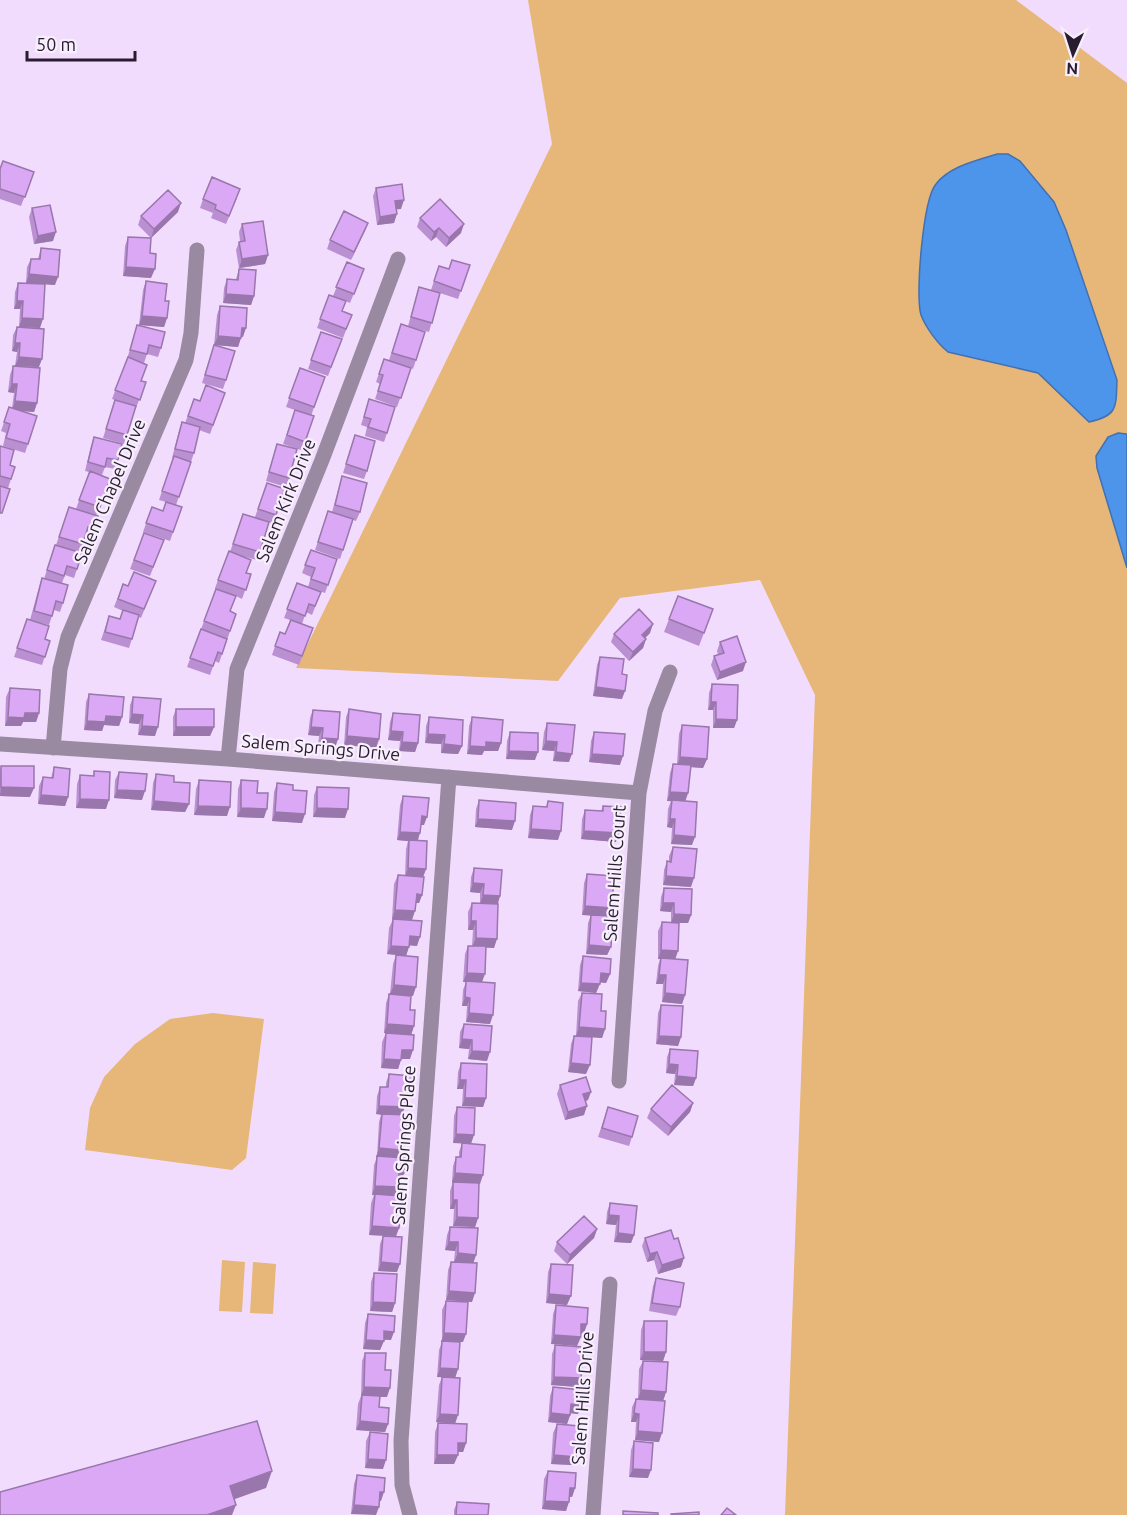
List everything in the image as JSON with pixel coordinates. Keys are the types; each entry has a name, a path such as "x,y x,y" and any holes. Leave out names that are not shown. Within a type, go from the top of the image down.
{"street":[{"name":"Salem Chapel Drive","path":"53,748 60,669 68,637 186,360 191,333 197,250"},
{"name":"Salem Kirk Drive","path":"228,759 237,669 322,460 398,259"},
{"name":"Salem Hills Court","path":"619,1081 639,793 655,711 670,672"},
{"name":"Salem Springs Drive","path":"0,744 228,759 639,793"},
{"name":"Salem Springs Place","path":"410,1515 402,1485 401,1441 449,777"},
{"name":"Salem Hills Drive","path":"593,1515 610,1284"}],"shaded area":[{"path":"528,0 1016,0 1127,83 1127,1515 785,1515 815,695 760,580 620,598 558,681 296,668 552,144"},
{"path":"213,1013 264,1019 246,1158 232,1170 85,1150 90,1108 104,1077 135,1044 170,1019"},
{"path":"222,1260 245,1262 242,1312 219,1311"},
{"path":"253,1262 276,1264 273,1314 250,1313"}],"water":[{"path":"997,154 1008,154 1020,161 1054,202 1066,230 1117,380 1114,409 1098,420 1089,422 1038,373 948,352 940,345 921,315 919,289 921,248 931,193 936,184 948,173"},
{"path":"1118,433 1127,434 1127,568 1097,468 1096,456 1108,437"}],"building":[{"path":"3,161 34,172 25,197 0,189 0,169"},
{"path":"212,177 240,189 229,216 215,209 216,205 203,199"},
{"path":"402,184 404,200 395,201 397,214 380,217 376,188"},
{"path":"168,190 181,203 154,229 141,216"},
{"path":"440,199 464,224 449,238 439,228 434,232 420,218"},
{"path":"50,205 56,232 38,236 32,208"},
{"path":"344,211 368,223 354,252 330,240"},
{"path":"263,221 268,255 242,259 239,242 245,241 242,224"},
{"path":"128,237 151,238 150,253 156,254 155,269 126,267"},
{"path":"41,248 60,250 58,277 29,274 31,259 40,259"},
{"path":"452,260 470,265 461,291 434,281 439,266 449,269"},
{"path":"347,262 364,269 354,294 336,287"},
{"path":"239,269 256,270 254,296 226,294 227,279 238,280"},
{"path":"146,281 167,284 165,301 169,301 167,318 142,316"},
{"path":"18,283 45,284 43,319 22,318 23,301 17,301"},
{"path":"419,287 440,293 432,323 411,317"},
{"path":"329,295 346,301 342,311 352,315 346,329 320,319"},
{"path":"220,306 247,308 246,328 242,328 241,338 218,336"},
{"path":"401,324 425,332 416,360 392,353"},
{"path":"137,325 165,332 161,348 149,345 147,354 130,350"},
{"path":"17,327 44,329 42,359 19,357 20,343 15,343"},
{"path":"321,332 342,339 331,367 311,360"},
{"path":"214,345 235,351 226,380 205,375"},
{"path":"128,357 147,365 141,381 146,382 140,400 115,390"},
{"path":"384,359 411,368 401,398 378,391 383,375 379,374"},
{"path":"13,366 40,368 37,403 15,401 17,384 12,384"},
{"path":"300,368 325,377 314,407 289,398"},
{"path":"206,385 225,393 213,425 188,416 194,399 200,401"},
{"path":"369,399 395,407 387,433 368,427 371,419 364,417"},
{"path":"115,400 136,406 127,435 106,429"},
{"path":"9,407 37,416 28,444 6,438 10,424 4,422"},
{"path":"295,410 314,416 305,442 287,435"},
{"path":"182,422 200,427 194,453 175,449"},
{"path":"355,435 375,441 367,471 346,464"},
{"path":"94,437 122,444 118,460 107,458 105,467 88,462"},
{"path":"277,444 297,449 289,478 269,472"},
{"path":"0,446 14,450 10,465 15,467 11,479 0,476"},
{"path":"174,456 191,462 179,497 162,491"},
{"path":"90,471 110,479 100,507 79,500"},
{"path":"342,476 367,483 360,512 335,505"},
{"path":"267,483 285,489 276,515 258,509"},
{"path":"0,486 10,489 2,513 0,513"},
{"path":"166,502 182,507 173,532 146,523 152,507 163,511"},
{"path":"69,507 98,516 94,529 88,527 83,544 59,537"},
{"path":"328,511 353,519 343,550 318,542"},
{"path":"243,514 269,522 260,552 233,544"},
{"path":"144,533 164,540 153,567 134,560"},
{"path":"55,545 82,553 77,569 67,566 64,576 47,570"},
{"path":"311,550 337,559 328,585 311,579 315,568 305,565"},
{"path":"229,551 251,560 246,573 251,574 246,590 218,580"},
{"path":"134,572 156,581 144,609 118,599 123,584 128,586"},
{"path":"42,578 68,585 63,603 56,601 52,616 34,611"},
{"path":"297,583 321,592 315,606 309,604 305,616 287,609"},
{"path":"216,589 236,596 230,611 236,614 230,631 204,621"},
{"path":"678,596 713,609 704,633 669,619"},
{"path":"639,609 653,624 642,635 646,639 633,652 614,634"},
{"path":"123,610 139,615 132,639 105,632 109,616 120,619"},
{"path":"27,619 49,626 45,639 50,641 45,657 17,648"},
{"path":"291,620 313,628 302,656 275,646 280,632 285,634"},
{"path":"201,629 227,639 222,654 218,652 213,666 190,658"},
{"path":"737,636 746,662 720,672 714,656 724,653 720,642"},
{"path":"600,657 624,659 622,674 627,675 625,691 596,687"},
{"path":"712,684 738,685 737,720 716,719 716,702 711,702"},
{"path":"10,688 40,690 39,713 25,713 24,718 8,717"},
{"path":"89,694 124,697 122,717 106,716 105,722 87,721"},
{"path":"133,697 161,699 158,727 142,726 143,715 132,714"},
{"path":"176,709 214,709 214,727 176,727"},
{"path":"349,709 381,714 379,739 347,736"},
{"path":"313,710 340,712 338,739 322,738 323,728 311,727"},
{"path":"393,713 420,715 418,743 402,742 403,732 391,731"},
{"path":"429,717 463,720 462,746 444,744 445,735 428,734"},
{"path":"472,717 503,720 501,743 486,742 486,747 470,746"},
{"path":"547,723 575,725 572,754 556,752 557,742 546,741"},
{"path":"682,725 709,727 707,759 680,757"},
{"path":"510,732 538,733 538,752 509,751"},
{"path":"594,732 625,734 623,756 592,754"},
{"path":"673,764 691,765 688,793 670,792"},
{"path":"1,766 34,766 34,788 1,787"},
{"path":"54,767 70,769 68,797 41,795 43,777 53,778"},
{"path":"94,771 110,772 109,800 80,799 80,775 94,776"},
{"path":"119,772 147,774 145,791 117,790"},
{"path":"156,774 174,776 174,782 190,783 189,804 154,801"},
{"path":"199,780 231,782 230,807 198,806"},
{"path":"241,780 258,781 257,793 268,793 267,809 241,808"},
{"path":"277,783 293,785 293,790 307,791 305,814 275,812"},
{"path":"317,787 349,788 348,809 317,808"},
{"path":"403,796 429,798 427,817 422,816 420,833 400,832"},
{"path":"479,800 516,803 515,821 478,819"},
{"path":"672,800 697,802 695,837 674,835 675,819 670,819"},
{"path":"548,801 563,803 561,831 531,829 533,806 547,807"},
{"path":"603,806 621,807 619,833 584,831 585,810 603,811"},
{"path":"409,840 427,841 426,869 408,868"},
{"path":"673,847 697,849 694,878 666,876 667,861 671,862"},
{"path":"474,868 502,870 500,896 483,895 484,884 473,883"},
{"path":"587,874 614,876 612,908 585,906"},
{"path":"398,875 424,877 422,895 417,894 415,911 395,910"},
{"path":"664,888 692,889 691,915 674,914 674,903 663,903"},
{"path":"472,903 498,904 497,939 476,938 476,921 471,921"},
{"path":"591,915 613,916 611,947 589,945"},
{"path":"393,919 422,921 420,937 410,936 409,947 391,946"},
{"path":"662,922 679,923 678,951 661,950"},
{"path":"468,946 486,946 485,974 467,973"},
{"path":"396,955 418,957 416,987 394,985"},
{"path":"583,956 611,959 610,974 601,973 600,984 581,983"},
{"path":"661,958 688,960 685,995 665,993 666,975 659,975"},
{"path":"466,981 495,983 493,1015 469,1013 470,998 465,997"},
{"path":"582,993 602,994 601,1011 606,1011 605,1029 579,1027"},
{"path":"389,994 411,996 410,1010 415,1010 414,1026 387,1024"},
{"path":"661,1005 683,1006 681,1037 659,1036"},
{"path":"464,1024 492,1026 490,1052 472,1051 472,1040 462,1039"},
{"path":"386,1033 414,1035 413,1050 402,1050 401,1060 384,1059"},
{"path":"574,1036 592,1037 590,1065 571,1063"},
{"path":"670,1049 698,1051 696,1078 677,1076 678,1065 669,1064"},
{"path":"461,1063 487,1064 486,1098 465,1098 466,1080 460,1080"},
{"path":"389,1074 412,1076 411,1089 406,1089 405,1107 379,1106 380,1087 388,1087"},
{"path":"586,1077 591,1092 583,1094 587,1106 568,1112 560,1085"},
{"path":"672,1085 693,1103 671,1127 651,1109"},
{"path":"457,1107 475,1108 474,1135 456,1134"},
{"path":"608,1107 638,1116 632,1137 602,1128"},
{"path":"382,1114 408,1115 407,1134 401,1133 400,1150 379,1148"},
{"path":"462,1143 485,1145 483,1175 455,1173 456,1157 461,1157"},
{"path":"377,1156 405,1158 404,1173 399,1173 398,1187 375,1186"},
{"path":"453,1182 479,1183 478,1218 457,1217 457,1200 453,1200"},
{"path":"375,1194 401,1196 399,1228 372,1226"},
{"path":"610,1203 637,1206 634,1235 618,1233 619,1216 609,1215"},
{"path":"584,1216 597,1229 570,1255 557,1242"},
{"path":"450,1227 478,1228 476,1255 458,1253 458,1242 449,1242"},
{"path":"671,1230 674,1239 678,1238 684,1258 662,1265 657,1252 650,1254 645,1238"},
{"path":"383,1236 402,1237 400,1264 381,1262"},
{"path":"451,1262 477,1263 475,1293 449,1291"},
{"path":"551,1264 573,1265 571,1296 549,1294"},
{"path":"374,1273 397,1274 395,1303 373,1302"},
{"path":"656,1278 684,1283 680,1307 652,1303"},
{"path":"446,1301 468,1302 466,1334 444,1333"},
{"path":"556,1305 588,1308 587,1324 581,1324 581,1337 554,1335"},
{"path":"368,1314 395,1316 394,1332 384,1331 384,1341 366,1340"},
{"path":"644,1321 667,1321 666,1352 644,1352"},
{"path":"442,1341 460,1342 458,1369 440,1368"},
{"path":"555,1345 583,1347 581,1378 554,1377"},
{"path":"365,1353 386,1353 385,1370 391,1370 390,1388 364,1387"},
{"path":"643,1361 668,1362 666,1392 641,1390"},
{"path":"442,1377 460,1378 458,1415 440,1414"},
{"path":"553,1387 582,1390 581,1405 571,1404 570,1415 551,1413"},
{"path":"362,1395 380,1396 379,1407 389,1408 388,1424 360,1421"},
{"path":"636,1399 665,1401 662,1433 638,1431 639,1414 634,1413"},
{"path":"257,1421 272,1471 230,1486 236,1505 207,1515 0,1515 0,1492"},
{"path":"438,1423 467,1424 466,1443 458,1443 458,1455 437,1455"},
{"path":"557,1424 579,1426 576,1457 554,1455"},
{"path":"370,1432 388,1434 386,1460 368,1459"},
{"path":"634,1441 653,1443 651,1470 633,1469"},
{"path":"548,1471 576,1473 575,1488 570,1488 569,1502 545,1501"},
{"path":"357,1475 385,1478 384,1492 380,1492 379,1507 354,1505"},
{"path":"457,1502 489,1504 488,1515 456,1515"},
{"path":"727,1508 736,1515 721,1515"},
{"path":"623,1511 658,1513 658,1515 623,1515"},
{"path":"699,1512 699,1515 671,1515 671,1514"}]}
